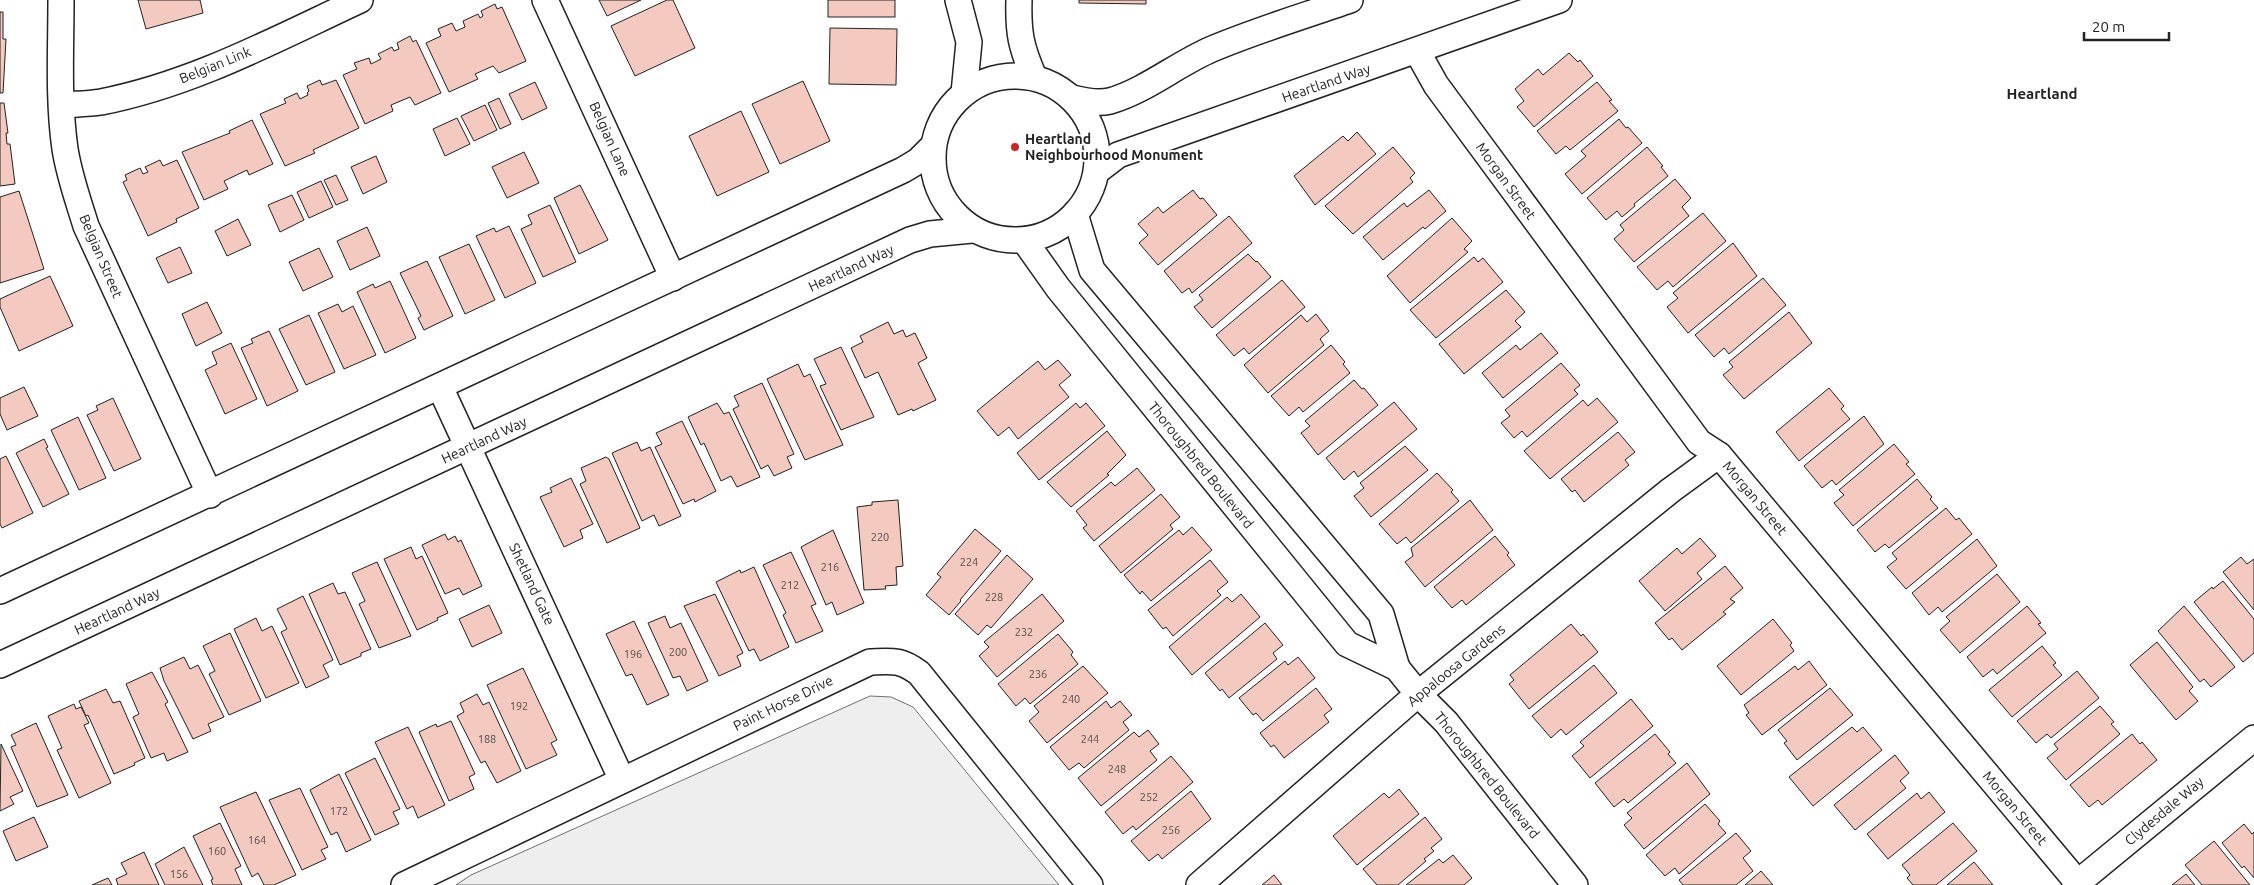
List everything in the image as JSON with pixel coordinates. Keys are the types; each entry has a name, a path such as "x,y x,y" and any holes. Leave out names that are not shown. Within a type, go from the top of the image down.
{"street":[{"name":"Belgian Street","path":"61,0 62,104 65,148 71,180 86,226 210,495"},
{"name":"Belgian Link","path":"62,104 99,102 188,77 223,64 360,0"},
{"name":"Belgian Lane","path":"545,0 673,278"},
{"path":"958,0 968,42 964,92"},
{"path":"1019,0 1018,31 1024,54 1034,77"},
{"path":"1072,98 1090,102 1109,101 1142,88 1180,65 1212,49 1350,0"},
{"name":"Heartland Way","path":"1097,171 1118,155 1559,0"},
{"name":"Morgan Street","path":"1417,51 1436,86 1699,442 1719,455 2076,884"},
{"path":"1010,75 1034,77 1054,85 1072,98 1088,119 1097,145 1097,171 1089,194 1075,214 1052,231 1024,240 1006,240 989,237 972,230 954,214 940,194 933,171 932,147 938,126 949,108 964,92 986,80 1010,75"},
{"path":"0,591 210,495 903,170 918,161 932,147"},
{"name":"Thoroughbred Boulevard","path":"1075,214 1092,270 1381,614 1396,668"},
{"name":"Heartland Way","path":"0,665 910,240 930,234 972,230"},
{"name":"Thoroughbred Boulevard","path":"1024,240 1058,288 1347,644 1396,668 1418,694 1446,722 1575,885"},
{"name":"Shetland Gate","path":"440,387 622,780"},
{"name":"Appaloosa Gardens","path":"1199,885 1418,694 1671,490 1719,455"},
{"name":"Paint Horse Drive","path":"404,885 870,662 904,662 919,673 1090,885"},
{"name":"Clydesdale Way","path":"2076,884 2250,749"}],"shaded area":[{"path":"870,696 891,697 913,707 1059,885 456,885 471,875"}],"building":[{"path":"138,0 200,0 203,13 146,29"},
{"path":"599,0 641,0 607,16"},
{"path":"667,0 673,0 695,48 635,76 611,26"},
{"path":"828,0 895,0 895,17 828,17"},
{"path":"1079,0 1146,0 1146,4 1079,3"},
{"path":"495,4 497,9 502,7 526,61 499,73 493,66 475,74 478,79 449,92 426,43 441,36 438,29 452,23 456,31 465,27 463,21 478,14 480,18 483,16 481,11"},
{"path":"0,12 3,12 3,39 6,39 3,93 0,93"},
{"path":"830,28 897,29 896,85 829,84"},
{"path":"410,36 413,42 416,40 441,93 415,105 410,97 391,105 393,111 365,124 343,75 357,69 354,63 369,58 371,64 381,59 378,54 392,47 394,51 399,49 397,43"},
{"path":"1569,53 1578,62 1580,60 1593,76 1534,127 1517,107 1524,101 1515,89 1538,69 1543,75"},
{"path":"320,80 322,85 336,80 359,128 313,150 315,153 285,166 260,114 286,103 284,99 297,93 300,99 308,95 307,86"},
{"path":"803,81 830,141 780,164 752,104"},
{"path":"535,82 547,108 522,120 509,94"},
{"path":"1597,82 1612,100 1609,101 1618,111 1570,150 1566,146 1556,154 1537,131"},
{"path":"499,98 511,124 500,129 488,103"},
{"path":"0,103 4,103 8,133 6,133 7,144 10,144 15,184 0,186"},
{"path":"485,105 497,130 474,141 461,116"},
{"path":"741,111 769,172 717,196 689,136"},
{"path":"457,118 470,144 445,156 433,129"},
{"path":"1619,119 1642,143 1582,194 1565,174 1586,156 1581,151"},
{"path":"252,120 273,164 249,175 247,170 224,181 228,189 204,200 182,152 230,133 229,131"},
{"path":"1357,132 1376,154 1315,205 1294,176 1343,136 1348,141"},
{"path":"1393,147 1415,173 1410,178 1413,182 1353,234 1325,206"},
{"path":"1647,147 1663,166 1661,167 1668,176 1634,204 1635,206 1622,217 1617,211 1606,220 1587,198"},
{"path":"524,152 539,183 507,198 492,167"},
{"path":"376,156 387,182 363,194 351,167"},
{"path":"160,160 163,166 177,160 199,208 176,219 177,222 148,236 123,182 127,180 125,175 140,168 143,174 148,172 145,167"},
{"path":"336,175 348,200 336,205 324,180"},
{"path":"1675,179 1691,198 1682,207 1689,216 1634,262 1614,239 1624,230 1620,225"},
{"path":"321,181 333,207 309,218 297,192"},
{"path":"580,185 608,240 579,254 554,198"},
{"path":"1193,190 1200,199 1203,198 1217,215 1158,265 1139,243 1148,235 1138,224 1158,207 1163,213"},
{"path":"1429,190 1446,211 1383,260 1363,237 1404,203 1407,207"},
{"path":"19,191 44,269 0,283 0,197"},
{"path":"292,195 304,220 280,232 268,205"},
{"path":"550,205 576,262 543,277 521,229 532,224 528,215"},
{"path":"1703,213 1726,241 1673,287 1668,281 1657,290 1637,267"},
{"path":"1229,216 1252,243 1192,293 1189,288 1182,293 1164,271"},
{"path":"1452,218 1472,241 1464,249 1468,252 1410,303 1387,276"},
{"path":"238,219 251,245 227,256 215,231"},
{"path":"509,226 536,283 505,298 476,236 494,228 496,232"},
{"path":"367,227 380,256 350,270 337,241"},
{"path":"1733,243 1757,276 1688,333 1667,307 1678,298 1673,293"},
{"path":"469,244 495,300 465,314 439,257"},
{"path":"180,247 192,273 168,283 156,258"},
{"path":"319,248 333,277 303,291 289,262"},
{"path":"1248,254 1271,277 1212,328 1194,307 1203,300 1199,295"},
{"path":"1474,257 1478,262 1483,258 1503,282 1436,338 1410,310"},
{"path":"427,261 453,316 424,330 418,318 421,316 400,273"},
{"path":"50,276 73,326 19,351 0,307 0,299"},
{"path":"1763,278 1786,305 1729,354 1724,348 1714,357 1695,335"},
{"path":"1282,280 1305,307 1249,354 1244,348 1234,356 1216,335"},
{"path":"390,281 416,338 385,353 357,292 373,284 375,288"},
{"path":"1506,290 1525,312 1515,321 1521,327 1464,374 1439,344"},
{"path":"207,302 222,333 196,346 182,314"},
{"path":"338,304 342,312 353,306 376,355 344,369 318,313"},
{"path":"1789,312 1812,343 1744,399 1723,375 1733,367 1729,362"},
{"path":"1316,314 1329,331 1320,339 1324,345 1268,393 1244,365 1301,315 1307,322"},
{"path":"309,315 335,372 306,385 279,329"},
{"path":"888,322 894,334 903,330 906,337 915,333 927,358 918,363 936,400 913,411 912,409 898,415 878,372 865,378 851,348 863,342 860,336"},
{"path":"269,331 298,391 267,406 241,348 253,343 251,339"},
{"path":"1541,333 1558,353 1503,398 1482,373 1516,345 1520,350"},
{"path":"231,343 257,399 225,414 205,370 217,364 212,352"},
{"path":"1331,345 1345,362 1343,364 1350,373 1303,412 1299,407 1289,416 1271,396"},
{"path":"841,347 874,417 841,430 820,386 826,384 814,359"},
{"path":"1058,360 1071,375 1059,385 1069,397 1018,439 1009,427 998,436 977,411 1038,361 1045,370"},
{"path":"1561,363 1580,385 1574,390 1578,394 1527,437 1522,431 1514,438 1501,423 1510,416 1505,410"},
{"path":"798,364 804,377 810,374 843,445 805,460 767,379"},
{"path":"1354,380 1362,389 1364,388 1378,405 1318,455 1301,433 1310,426 1305,421"},
{"path":"762,383 794,454 787,457 792,468 774,476 768,465 761,469 733,409 739,406 734,396"},
{"path":"24,387 38,416 7,430 0,414 0,398"},
{"path":"1829,388 1844,406 1841,409 1850,419 1799,461 1776,432"},
{"path":"113,398 141,459 114,471 87,415 98,410 96,406"},
{"path":"1597,398 1618,422 1550,479 1524,451 1583,400 1588,406"},
{"path":"1394,402 1417,429 1358,477 1354,471 1344,480 1326,458"},
{"path":"717,403 724,414 729,412 760,477 737,487 731,476 721,481 704,443 701,445 688,417"},
{"path":"1076,403 1080,408 1086,403 1105,426 1039,480 1017,453"},
{"path":"1864,416 1884,444 1836,485 1832,480 1822,488 1804,466"},
{"path":"78,417 106,478 79,490 51,430"},
{"path":"682,421 716,491 695,502 694,499 683,504 655,447 662,444 656,433"},
{"path":"1107,431 1126,455 1107,474 1109,475 1071,507 1047,482"},
{"path":"1618,432 1635,452 1625,460 1629,465 1584,502 1575,490 1572,492 1561,479"},
{"path":"44,439 48,447 46,448 69,494 43,507 16,453"},
{"path":"637,442 641,451 650,447 681,516 659,526 654,515 642,521 612,453"},
{"path":"1894,444 1909,462 1906,464 1915,474 1853,526 1834,503 1844,495 1839,490"},
{"path":"1405,446 1428,470 1371,517 1354,496 1364,488 1360,483"},
{"path":"6,456 33,513 2,528 0,524 0,459"},
{"path":"606,457 609,459 640,528 607,543 580,484 586,481 581,468"},
{"path":"1137,468 1155,490 1094,541 1083,528 1087,525 1076,511 1111,482 1115,486"},
{"path":"1437,473 1453,490 1451,492 1459,501 1411,543 1406,537 1397,544 1379,524"},
{"path":"571,478 593,524 580,530 583,538 564,547 540,497 552,492 550,488"},
{"path":"1917,479 1932,497 1930,499 1938,508 1889,548 1885,544 1875,552 1857,530"},
{"path":"1161,494 1180,517 1170,525 1173,529 1121,573 1099,546"},
{"path":"898,500 903,566 896,567 897,585 885,586 886,589 864,590 857,507 872,505 872,502"},
{"path":"1470,500 1493,530 1425,587 1405,562 1413,556 1411,548"},
{"path":"1946,508 1956,520 1959,518 1972,534 1906,589 1887,567 1897,559 1892,553"},
{"path":"1192,527 1212,550 1151,601 1142,591 1140,594 1124,575 1179,530 1183,535"},
{"path":"975,529 1001,551 949,615 926,595 941,577 937,574"},
{"path":"833,530 864,603 837,615 832,602 826,605 801,547"},
{"path":"445,534 448,540 455,536 458,542 461,540 482,586 463,595 459,588 445,594 422,545"},
{"path":"1495,536 1509,553 1507,555 1515,565 1466,605 1462,600 1452,608 1434,587"},
{"path":"1700,538 1716,556 1697,573 1702,579 1665,611 1639,581 1677,548 1682,554"},
{"path":"1977,539 1997,566 1942,612 1938,607 1929,615 1912,593"},
{"path":"411,547 416,559 422,556 448,613 417,630 384,559"},
{"path":"791,552 816,604 811,606 823,631 796,643 783,615 786,613 763,565"},
{"path":"1007,555 1033,579 991,628 987,625 978,635 955,614"},
{"path":"2241,557 2247,564 2254,559 2254,610 2223,572"},
{"path":"1210,560 1228,582 1217,591 1221,595 1173,636 1166,627 1163,629 1148,610"},
{"path":"377,562 411,636 379,648 359,604 365,601 352,573"},
{"path":"1725,566 1743,588 1730,599 1735,602 1723,612 1726,614 1682,650 1672,638 1669,640 1655,623"},
{"path":"754,567 789,647 760,661 754,649 749,651 716,582 740,570 741,573"},
{"path":"1997,574 2020,602 1960,653 1940,630 1950,621 1946,617"},
{"path":"2223,581 2254,619 2254,653 2243,662 2194,602 2212,587 2213,589"},
{"path":"333,583 338,594 345,592 371,649 361,653 361,656 340,665 309,594"},
{"path":"715,594 743,653 737,656 741,666 719,676 684,606"},
{"path":"1042,594 1064,621 997,677 979,656 989,647 984,642"},
{"path":"1241,594 1260,617 1192,675 1169,647 1227,597 1232,602"},
{"path":"303,596 333,660 323,665 329,677 306,688 281,632 287,629 277,609"},
{"path":"489,605 502,633 472,647 459,619"},
{"path":"2027,606 2041,623 2038,624 2046,633 1997,674 1993,669 1983,677 1967,657"},
{"path":"2184,606 2235,667 2211,687 2204,679 2200,682 2158,631"},
{"path":"665,616 670,628 681,623 708,681 687,691 680,676 673,678 648,623"},
{"path":"256,618 262,631 272,626 299,683 266,698 234,629"},
{"path":"1773,619 1792,643 1790,645 1794,651 1741,695 1717,666"},
{"path":"634,621 669,695 647,705 632,674 626,676 606,634"},
{"path":"1265,623 1283,645 1273,653 1277,659 1229,698 1222,689 1220,691 1205,673"},
{"path":"1571,624 1581,636 1583,634 1598,652 1529,709 1509,684 1514,680 1510,675"},
{"path":"230,633 261,701 229,715 209,674 215,671 203,646"},
{"path":"1058,634 1073,652 1071,655 1078,664 1030,704 1025,698 1016,706 998,684"},
{"path":"2157,642 2193,687 2189,691 2198,701 2176,720 2130,665"},
{"path":"2042,646 2056,663 2053,665 2062,675 2012,717 1989,690"},
{"path":"184,657 190,669 198,665 224,717 208,724 211,731 193,739 164,681 160,668"},
{"path":"1298,657 1315,678 1263,721 1256,713 1253,715 1239,698 1285,661 1288,665"},
{"path":"1809,661 1827,685 1762,735 1746,715 1749,713 1744,705 1795,666 1798,670"},
{"path":"1594,665 1617,693 1566,735 1561,729 1551,738 1532,716"},
{"path":"1083,666 1108,693 1047,743 1029,721 1039,712 1034,706"},
{"path":"523,668 557,740 551,743 557,755 526,769 487,685"},
{"path":"2077,671 2099,698 2051,738 2047,734 2036,743 2017,721"},
{"path":"152,672 168,702 165,704 188,752 167,761 164,753 151,758 133,717 139,714 126,684"},
{"path":"1316,688 1332,709 1324,715 1329,722 1284,758 1274,745 1271,747 1260,733"},
{"path":"1830,688 1853,715 1797,760 1784,743 1787,741 1778,730"},
{"path":"106,689 113,703 120,701 145,758 134,763 135,765 114,774 88,715 86,716 79,701"},
{"path":"477,694 483,705 489,702 521,771 497,783 485,761 481,763 457,716 464,712 460,703"},
{"path":"1631,699 1653,726 1590,778 1572,756 1584,746 1580,742"},
{"path":"1106,701 1111,708 1120,701 1132,715 1123,722 1129,730 1084,768 1079,763 1069,770 1050,747"},
{"path":"74,704 76,709 81,707 89,723 84,725 111,783 79,798 57,750 62,748 48,716"},
{"path":"2100,706 2114,722 2111,724 2120,734 2066,780 2047,758 2058,749 2054,744"},
{"path":"451,721 475,774 469,777 474,789 449,801 419,732 436,724 437,727"},
{"path":"36,723 68,795 37,807 11,747 16,745 11,735"},
{"path":"408,727 445,805 418,818 413,806 407,809 375,742"},
{"path":"1852,727 1857,732 1863,727 1882,750 1813,806 1789,777"},
{"path":"1148,730 1159,744 1150,751 1157,760 1101,806 1078,778 1134,732 1139,737"},
{"path":"1655,734 1670,752 1668,754 1676,763 1628,803 1624,799 1614,807 1595,783"},
{"path":"2132,734 2140,744 2142,742 2157,760 2102,805 2098,800 2089,807 2070,785"},
{"path":"1,744 23,791 10,797 14,804 0,811"},
{"path":"1895,755 1909,773 1900,781 1906,788 1855,830 1834,805"},
{"path":"1171,756 1193,782 1136,830 1133,826 1123,834 1105,812"},
{"path":"375,758 400,809 393,812 399,824 375,835 345,773"},
{"path":"1687,763 1710,794 1644,849 1624,825 1632,818 1627,813"},
{"path":"339,774 371,840 346,852 337,832 331,835 310,790"},
{"path":"300,788 328,847 321,850 326,859 302,870 269,800"},
{"path":"1399,789 1419,814 1357,865 1333,836 1384,793 1389,798"},
{"path":"1191,791 1211,819 1162,859 1158,854 1149,861 1131,841"},
{"path":"256,792 296,875 274,885 264,885 258,873 252,877 220,807"},
{"path":"1929,792 1945,812 1888,859 1867,834 1917,793 1921,799"},
{"path":"1705,804 1720,821 1718,824 1726,833 1679,874 1675,868 1665,876 1646,855"},
{"path":"34,817 48,847 16,861 3,831"},
{"path":"1425,817 1442,839 1431,848 1434,851 1424,859 1426,861 1398,885 1377,885 1363,869"},
{"path":"220,823 241,866 235,869 242,885 213,885 211,880 213,879 193,836"},
{"path":"1953,823 1977,851 1936,885 1913,885 1907,878 1910,875 1902,865"},
{"path":"2244,824 2252,834 2254,832 2254,878 2244,866 2242,868 2222,843"},
{"path":"1736,833 1751,851 1743,858 1753,871 1736,885 1683,885 1679,880"},
{"path":"2214,841 2250,885 2202,885 2185,865"},
{"path":"184,847 203,885 165,885 155,864"},
{"path":"144,852 159,885 118,885 116,879 127,874 121,863"},
{"path":"1453,855 1472,878 1464,885 1406,885 1439,859 1443,863"},
{"path":"1974,862 1993,885 1947,885"},
{"path":"1761,871 1773,885 1745,885"},
{"path":"2186,874 2195,885 2172,885"},
{"path":"1274,875 1282,885 1262,885"},
{"path":"108,878 112,885 92,885"}],"place":[{"name":"Heartland Neighbourhood Monument","path":"1015,147"}],"district":[{"name":"Heartland","path":"2042,94"}]}
